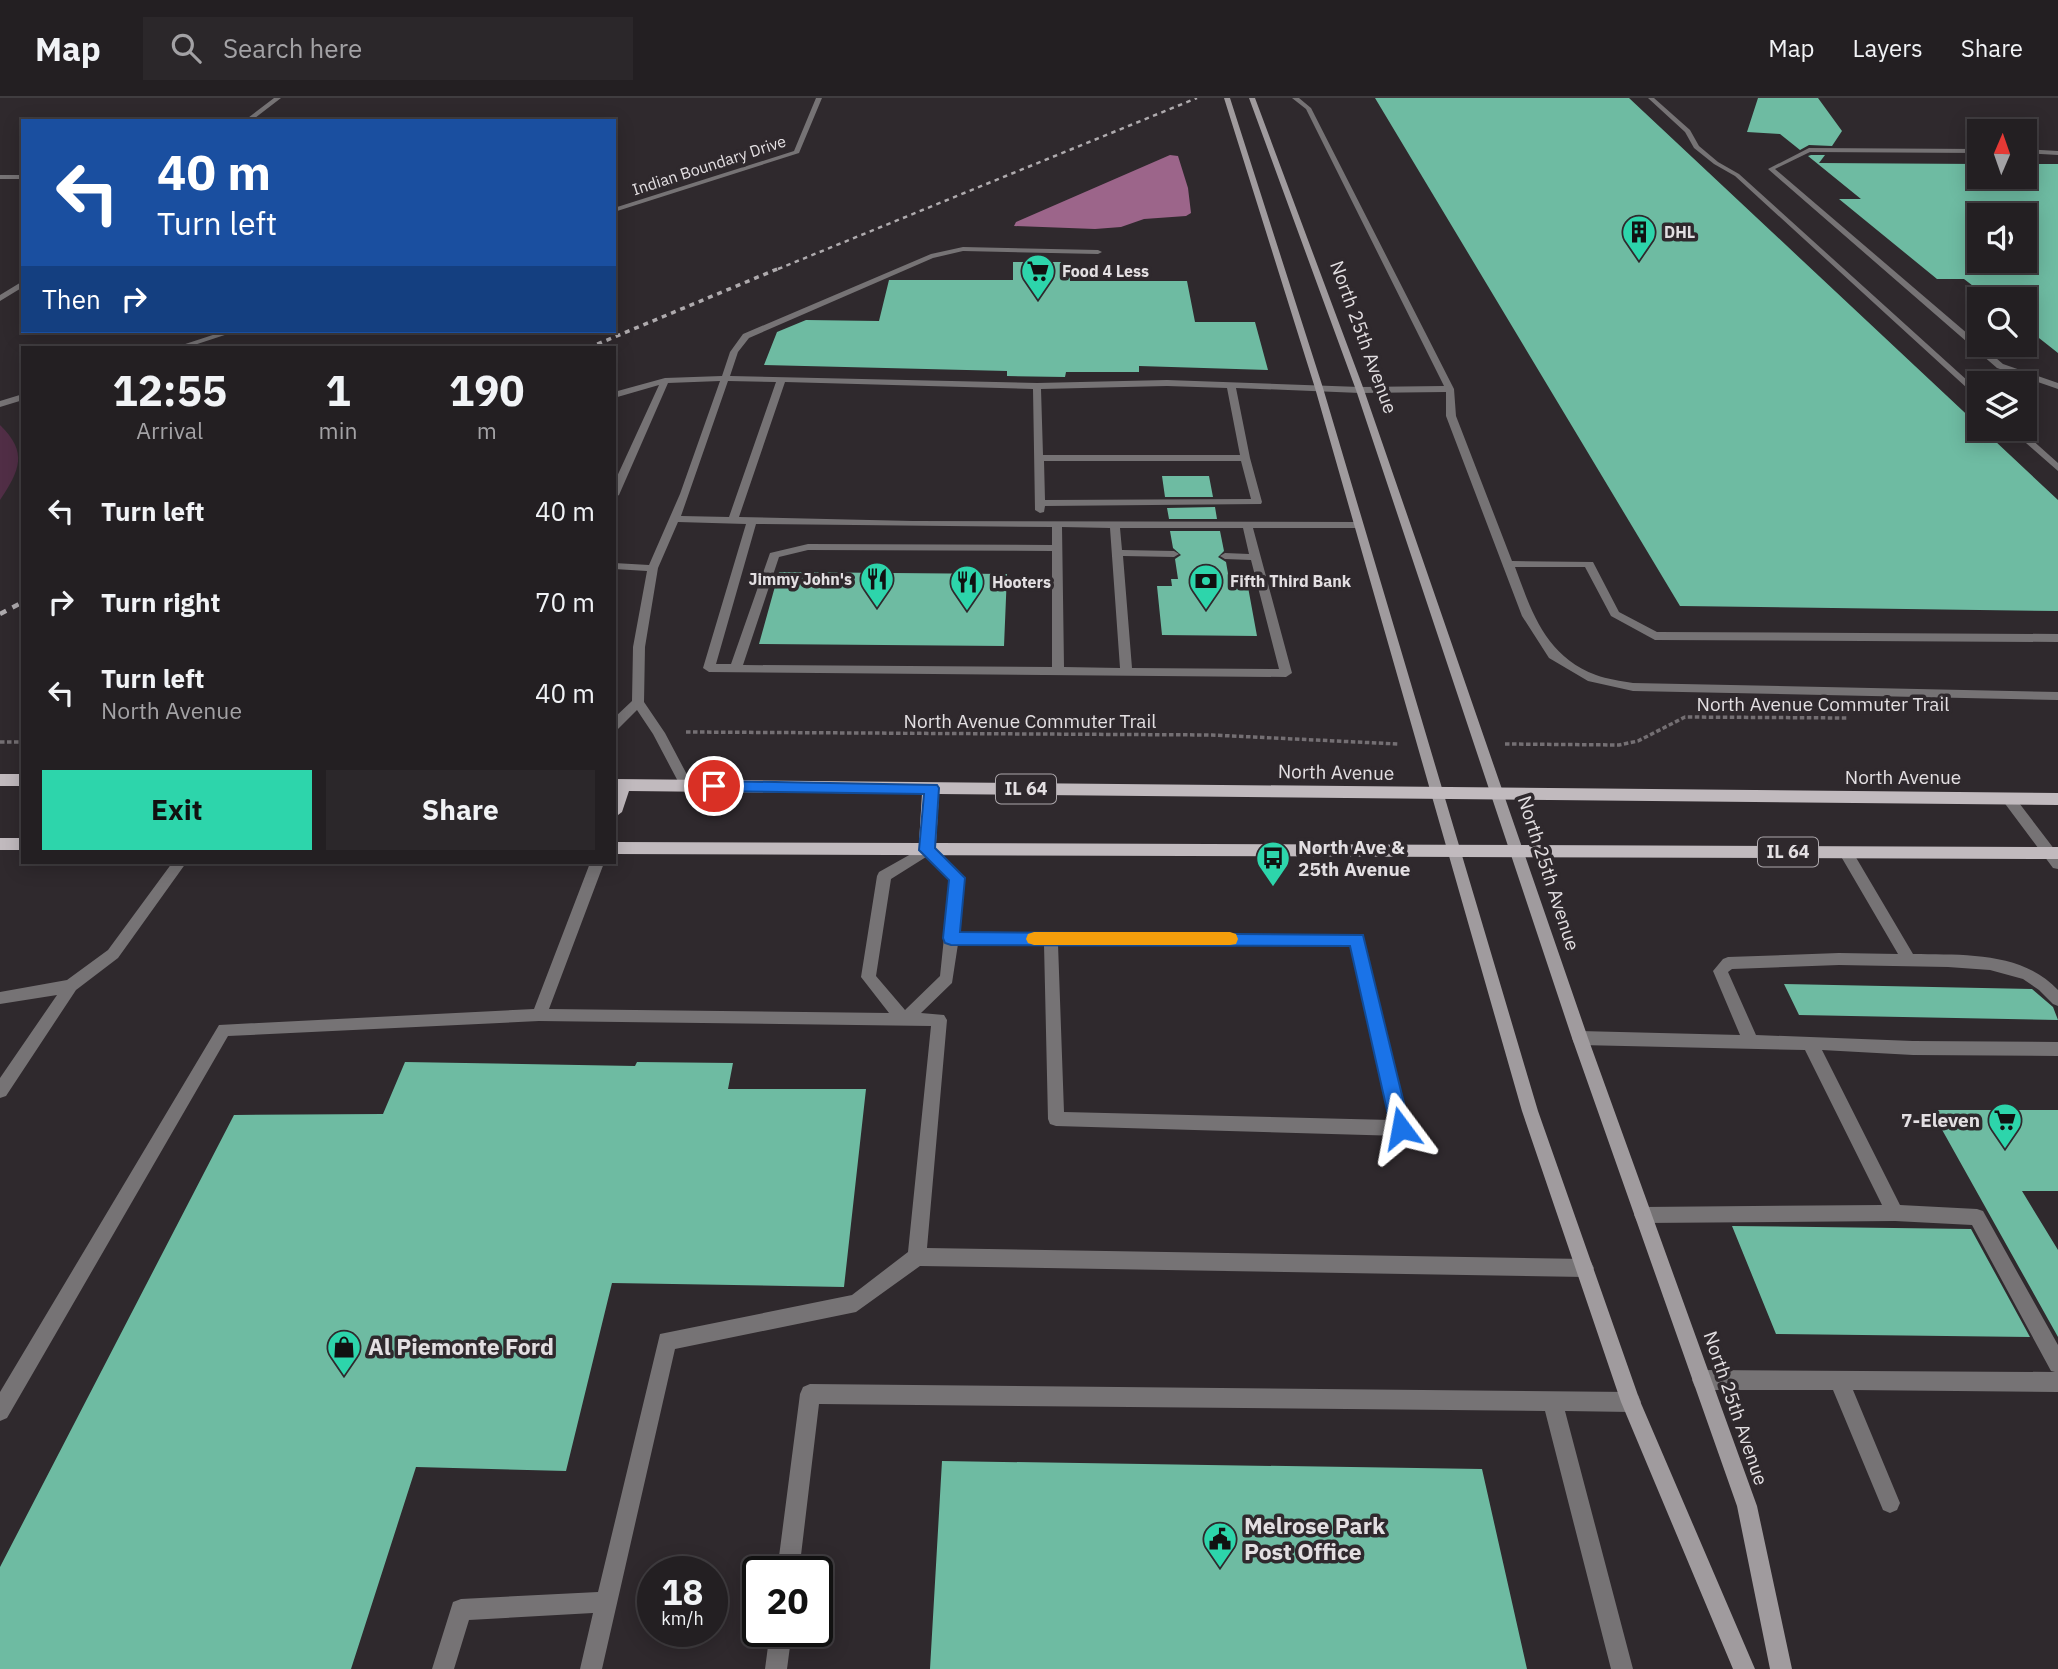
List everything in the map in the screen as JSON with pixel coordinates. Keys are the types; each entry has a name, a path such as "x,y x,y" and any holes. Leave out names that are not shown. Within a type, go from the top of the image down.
{"main road":[{"path":"1227,98 1320,388 1530,1111 1631,1402 1744,1669"},
{"name":"North 25th Avenue","path":"1252,98 1360,390 1580,1038 1747,1506 1781,1669"},
{"path":"0,780 21,780"},
{"name":"North Avenue","path":"619,785 2058,799"},
{"path":"927,850 932,788"},
{"path":"0,844 21,844"},
{"name":"IL 64","path":"616,848 1846,853 2055,857"}],"street":[{"path":"250,119 278,98"},
{"name":"Indian Boundary Drive","path":"616,209 797,152 819,98"},
{"path":"1294,98 1308,108 1450,389 1451,416 1528,616 1553,655 1592,678 1633,687 2058,696"},
{"path":"1651,98 1688,131 1696,147 1737,175 1967,385"},
{"path":"1967,151 1809,150 1771,169 2000,366 2058,386"},
{"path":"2037,152 2058,153"},
{"path":"0,177 21,177"},
{"path":"687,786 659,733 638,702 639,647 653,568 675,519 734,352 747,336 931,256 963,249 1098,252"},
{"path":"0,299 21,284"},
{"path":"184,346 226,333"},
{"path":"616,394 665,381 724,379 1037,386 1167,383 1360,390 1450,389"},
{"path":"616,491 665,381"},
{"path":"733,520 781,381"},
{"path":"1231,385 1245,458 1264,524"},
{"path":"1037,386 1041,524"},
{"path":"0,404 21,398"},
{"path":"2028,441 2058,468"},
{"path":"1039,457 1245,458"},
{"path":"1040,503 1257,502"},
{"path":"675,519 1358,526"},
{"path":"752,521 709,668 1286,673 1247,524"},
{"path":"860,546 867,523"},
{"path":"1057,524 1058,671"},
{"path":"1115,524 1126,672"},
{"path":"736,668 774,555 808,547 1057,548"},
{"path":"1118,553 1174,554"},
{"path":"1225,556 1256,557"},
{"path":"1509,564 1589,564 1615,614 1655,636 2058,638"},
{"path":"616,566 653,568"},
{"path":"616,724 638,702"},
{"path":"2008,798 2055,857"},
{"path":"927,850 957,878 947,979 904,1020 868,977 884,876 927,850"},
{"path":"1846,853 1909,960"},
{"path":"0,1091 71,986 113,954 178,864"},
{"path":"539,1015 597,864"},
{"path":"951,938 1357,939 1401,1128 1056,1119 1051,939"},
{"path":"1751,1042 1720,971 1728,963 1839,959 1909,960 2011,968 2035,976 2058,1000"},
{"path":"2,999 71,986"},
{"path":"0,1411 223,1030 539,1015 939,1020 917,1257"},
{"path":"1580,1038 2058,1049"},
{"path":"1811,1044 1895,1213"},
{"path":"1643,1215 1895,1213 1977,1217 2058,1364"},
{"path":"591,1669 667,1341 856,1303 917,1257 1585,1268"},
{"path":"1702,1380 2058,1382"},
{"path":"1839,1381 1889,1503"},
{"path":"790,1556 810,1394 1631,1402"},
{"path":"1553,1403 1622,1669"},
{"path":"443,1669 461,1609 607,1602"},
{"path":"776,1669 779,1647"}],"path":[{"name":"North Avenue Commuter Trail","path":"1551,745 1619,745 1638,741 1685,717 1854,718"},
{"name":"North Avenue Commuter Trail","path":"698,732 1212,735 1361,743"},
{"path":"0,742 21,742"}],"shaded area":[{"path":"1170,155 1178,156 1188,188 1191,213 1186,216 1144,219 1121,227 1095,229 1014,226 1016,222"},
{"path":"0,425 15,444 18,461 0,500"}],"building":[{"name":"DHL","path":"1375,98 1629,98 1967,415 1967,441 1995,441 2058,500 2058,611 1680,606"},
{"path":"1758,98 1818,98 1842,131 1832,146 1809,145 1800,150 1780,134 1747,132"},
{"path":"1825,155 1819,163 1967,164 1967,189 2037,189 2037,164 2058,164 2058,353 2037,336 2037,287 1974,287 1964,279 1937,279 1839,199 1861,199 1808,156"},
{"name":"Food 4 Less","path":"1013,262 1069,262 1070,281 1187,281 1195,322 1255,322 1268,370 1139,366 1139,372 1066,372 1065,377 1007,376 1007,371 764,365 777,332 806,320 879,321 889,280 1013,280"},
{"path":"1162,476 1209,476 1213,497 1165,497"},
{"path":"1215,507 1217,519 1169,519 1167,508"},
{"name":"Fifth Third Bank","path":"1170,531 1220,531 1224,551 1218,557 1226,562 1229,579 1234,579 1236,586 1248,587 1257,636 1162,635 1157,586 1172,586 1171,579 1178,579 1175,559 1181,555 1173,548"},
{"path":"779,572 1007,574 1004,646 759,644"},
{"path":"1784,984 2032,989 2053,1007 2058,1020 1799,1015"},
{"name":"Al Piemonte Ford","path":"405,1062 635,1066 637,1062 733,1063 728,1089 866,1089 844,1287 612,1283 566,1471 416,1467 351,1669 0,1669 0,1567 234,1115 383,1114"},
{"name":"7-Eleven","path":"1931,1110 2058,1110 2058,1191 2022,1191 2058,1250 2058,1337"},
{"path":"1732,1226 1971,1229 2030,1337 1776,1334"},
{"name":"Melrose Park Post Office","path":"942,1461 1482,1469 1527,1669 930,1669"}],"railway":[{"path":"778,269 1197,98"},
{"path":"593,346 782,267"},
{"path":"0,614 21,603"}],"slow traffic":[{"path":"1034,939 1230,939"}],"place":[{"name":"DHL","path":"1639,262"},
{"name":"Food 4 Less","path":"1038,301"},
{"name":"Jimmy John's","path":"877,609"},
{"name":"Fifth Third Bank","path":"1206,611"},
{"name":"Hooters","path":"967,612"},
{"name":"North Ave & 25th Avenue","path":"1273,888"},
{"name":"7-Eleven","path":"2005,1150"},
{"name":"Al Piemonte Ford","path":"344,1377"},
{"name":"Melrose Park Post Office","path":"1220,1569"}],"route":[{"path":"714,786 932,788 927,850 957,878 951,938 1357,939 1401,1128"}]}
